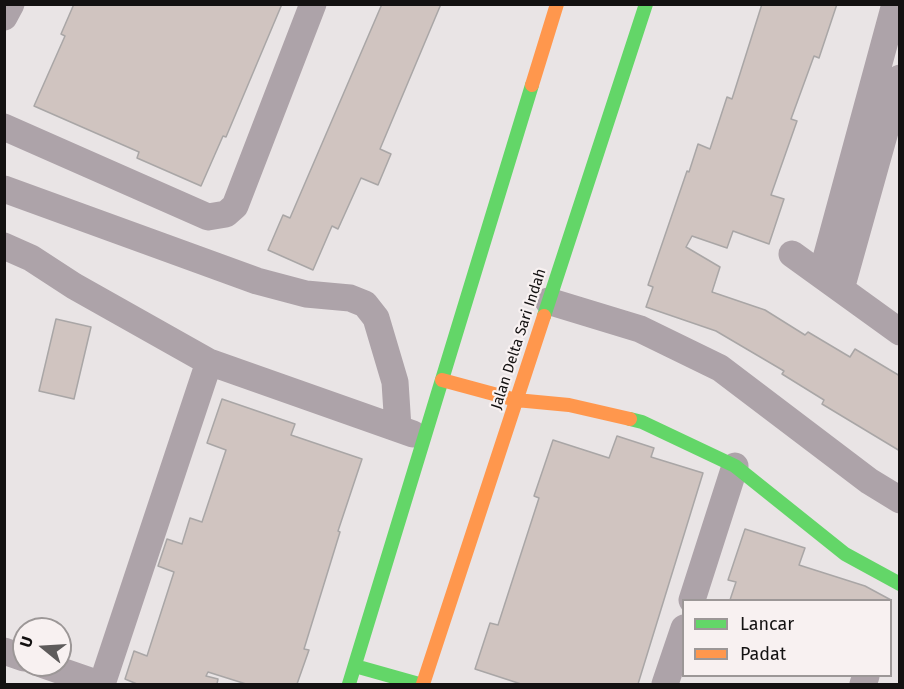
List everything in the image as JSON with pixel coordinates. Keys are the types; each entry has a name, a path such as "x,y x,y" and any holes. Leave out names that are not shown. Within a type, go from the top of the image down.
{"street":[{"path":"4,17 10,4"},
{"path":"4,127 208,217 218,217 234,206 313,4"},
{"path":"349,684 557,4"},
{"name":"Jalan Delta Sari Indah","path":"421,684 646,4"},
{"path":"832,281 895,4"},
{"path":"832,281 900,78"},
{"path":"4,189 257,281 306,294 350,298 365,304 376,318 395,382 398,428"},
{"path":"4,246 31,258 74,286 209,362 424,438"},
{"path":"792,254 900,332"},
{"path":"548,301 640,329 720,368 869,481 900,500"},
{"path":"72,674 101,684 209,362"},
{"path":"442,380 516,400 569,405 642,422 735,466 845,554 895,589"},
{"path":"692,599 735,466"},
{"path":"666,684 682,634"},
{"path":"355,666 421,684"}],"building":[{"path":"74,4 282,4 226,137 223,136 201,186 137,158 139,152 34,106 65,36 61,34"},
{"path":"382,4 441,4 380,149 391,154 378,185 361,178 338,229 332,226 313,270 268,250 283,215 290,218"},
{"path":"762,4 837,4 819,58 814,56 791,119 797,121 771,195 784,199 769,244 733,231 727,248 692,236 686,247 720,267 712,292 765,310 805,335 808,332 850,357 855,349 900,376 900,451 822,404 824,400 782,374 784,371 716,331 646,307 653,287 648,285 687,171 689,172 698,144 710,149 727,97 732,99"},
{"path":"56,319 91,327 74,399 39,391"},
{"path":"222,399 295,424 291,435 362,459 338,531 340,532 304,649 309,650 297,684 246,684 208,672 206,676 218,679 217,684 137,684 125,679 134,651 147,656 174,572 158,566 167,539 182,544 190,518 202,522 226,450 207,443"},
{"path":"617,436 654,448 651,457 703,473 638,684 521,684 475,669 490,623 498,625 539,498 534,496 553,440 609,458"},
{"path":"745,529 805,548 799,565 865,586 889,599 730,599 736,582 728,580"}],"traffic: fast":[{"path":"544,316 646,4"},
{"path":"349,684 532,85"},
{"path":"630,419 642,422 735,466 845,554 900,584"},
{"path":"355,666 419,684"}],"traffic: slow":[{"path":"532,85 557,4"},
{"path":"423,684 544,316"},
{"path":"442,380 516,400 569,405 630,419"}]}
